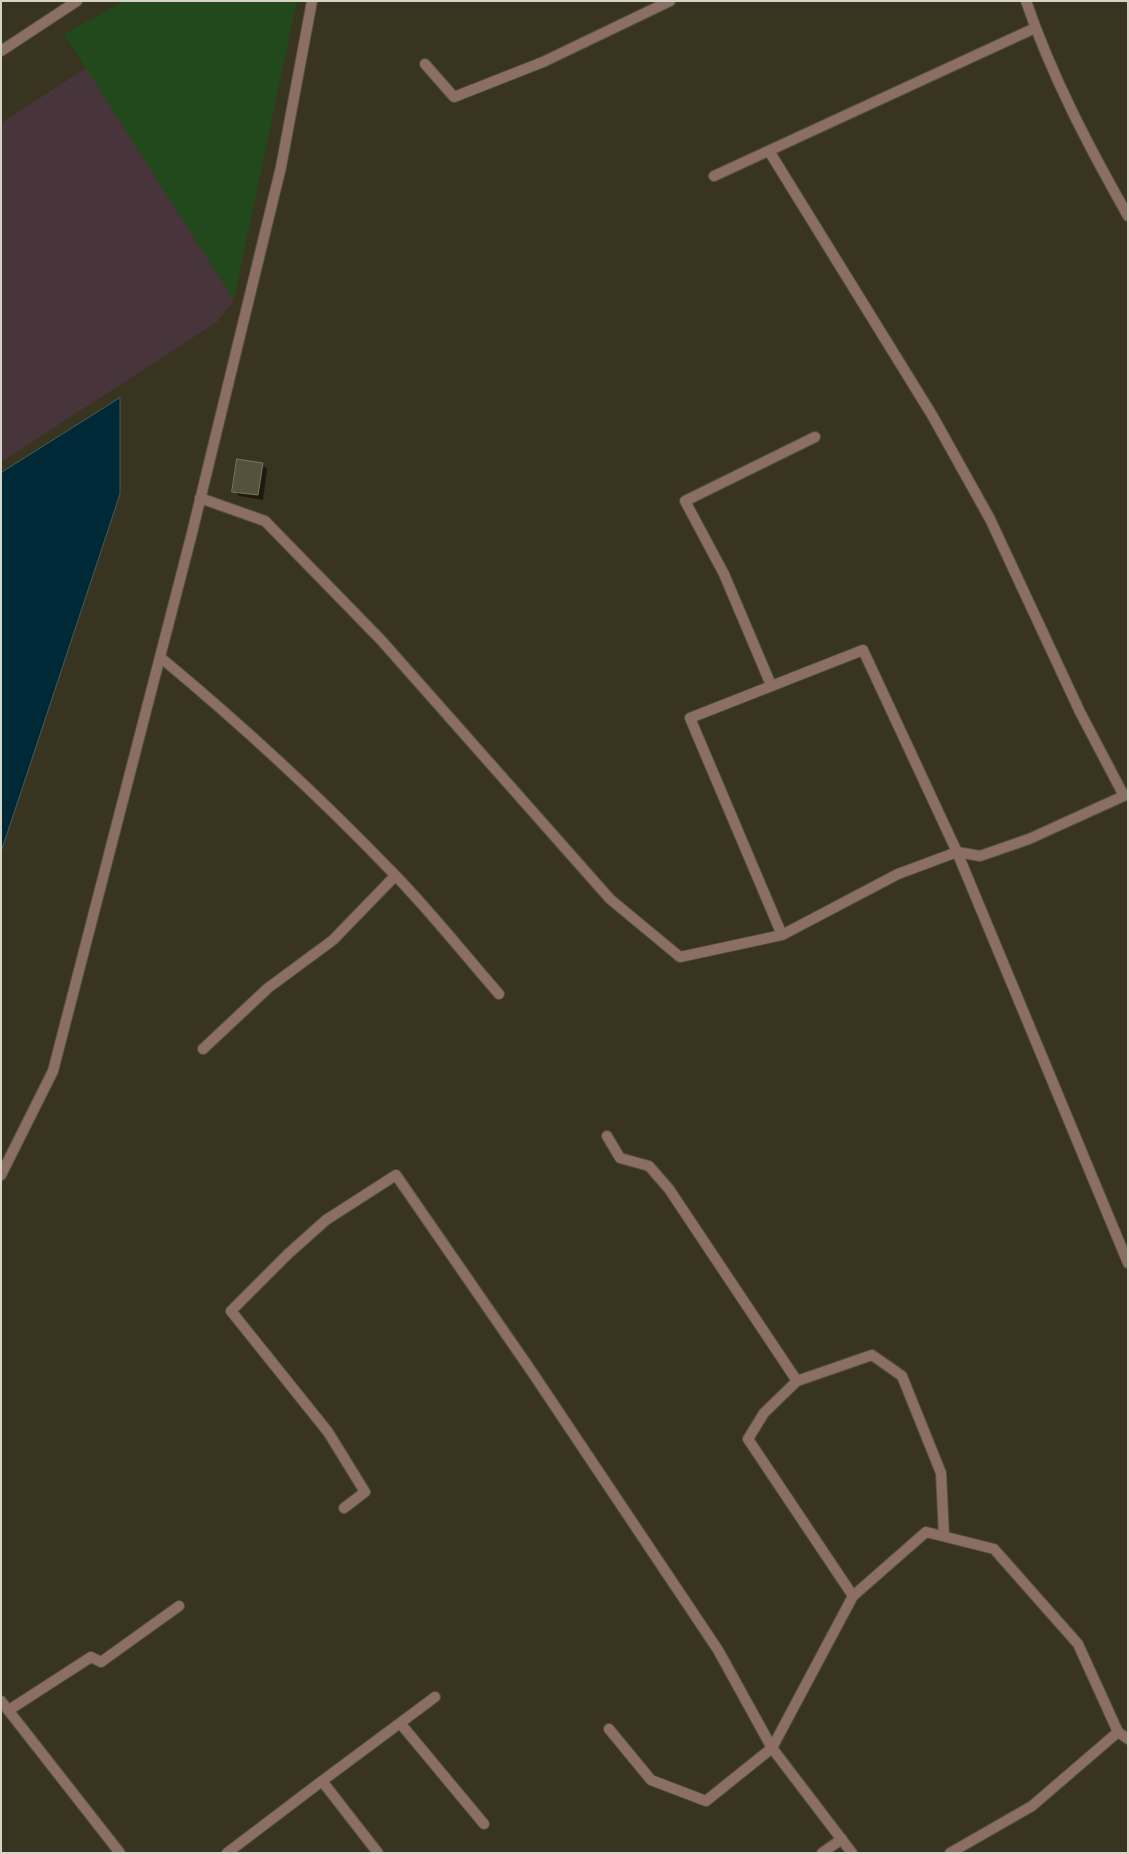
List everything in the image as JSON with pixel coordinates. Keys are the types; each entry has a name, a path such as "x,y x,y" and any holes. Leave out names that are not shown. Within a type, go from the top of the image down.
{"street":[{"path":"1,51 77,1"},
{"path":"1,1175 53,1071 160,657 281,167 312,1"},
{"path":"425,64 454,97 543,62 670,1"},
{"path":"1026,1 1035,28 1082,135 1128,216"},
{"path":"714,176 1035,28"},
{"path":"200,498 265,521 381,640 610,899 680,957 782,935 898,874 957,852 980,856 1029,839 1126,795 1080,712 990,519 932,415 769,151"},
{"path":"771,685 724,574 685,502 815,437"},
{"path":"782,935 690,718 863,650 957,852 1128,1263"},
{"path":"160,657 234,719 312,791 395,876 499,994"},
{"path":"202,1049 268,988 333,940 395,876"},
{"path":"607,1136 620,1158 649,1166 669,1188 797,1381"},
{"path":"344,1508 365,1492 328,1432 231,1311 288,1254 326,1220 396,1175 532,1372 718,1650 772,1748 852,1853"},
{"path":"853,1596 748,1439 764,1413 797,1381 872,1355 902,1376 941,1473 944,1536"},
{"path":"608,1729 651,1780 706,1801 772,1748 853,1596 926,1532 994,1549 1078,1644 1118,1732 1128,1739"},
{"path":"9,1710 91,1657 101,1662 179,1606"},
{"path":"227,1853 435,1697"},
{"path":"1,1701 120,1853"},
{"path":"400,1723 484,1824"},
{"path":"950,1853 1032,1806 1118,1732"},
{"path":"322,1780 378,1853"},
{"path":"822,1853 842,1839"}],"shaded area":[{"path":"86,68 234,300 217,322 1,462 1,123"}],"green space":[{"path":"124,1 297,1 234,300 64,34"}],"water":[{"path":"120,398 120,494 1,852 1,473"}],"building":[{"path":"237,459 263,463 258,495 232,492"}]}
